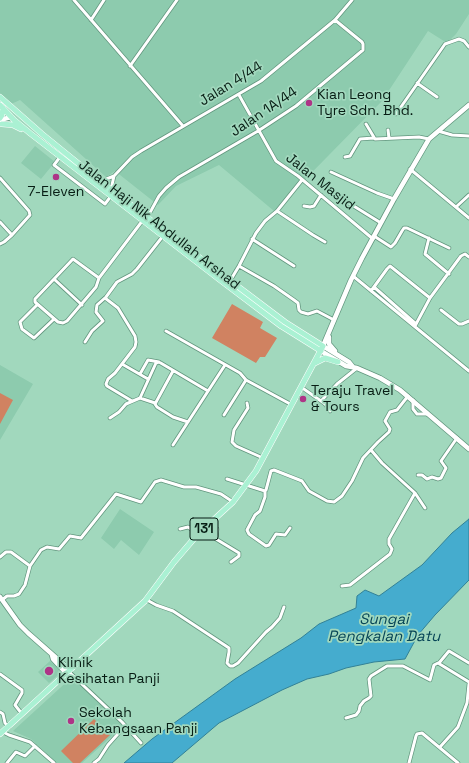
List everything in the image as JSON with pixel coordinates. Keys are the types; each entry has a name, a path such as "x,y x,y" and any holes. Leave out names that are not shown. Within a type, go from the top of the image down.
{"main road":[{"name":"Jalan Haji Nik Abdullah Arshad","path":"0,97 3,105 115,192 163,236 292,334 322,348"},
{"path":"3,105 13,118"},
{"path":"0,122 3,105"},
{"path":"339,359 322,348 330,333 353,276 410,169 429,139 469,105"},
{"name":"Jalan Haji Nik Abdullah Arshad","path":"13,118 31,134 111,196 145,219 322,348"},
{"path":"0,122 13,118 20,119 42,134"},
{"path":"0,122 14,125 31,134"},
{"path":"330,333 329,344 339,359 346,366 355,368 390,383 413,400 468,447"},
{"name":"131","path":"2,733 147,600 174,562 198,534 234,502 246,486 263,458 322,348"},
{"path":"313,363 325,358 339,359"},
{"path":"1,599 20,625 52,655 53,659 68,671"}],"street":[{"path":"74,0 183,126"},
{"path":"91,20 104,0"},
{"path":"130,66 176,0"},
{"name":"Jalan 4/44","path":"114,176 132,157 141,151 261,81 335,20 352,0"},
{"name":"Jalan 1A/44","path":"53,320 63,323 67,321 82,304 96,287 99,278 145,219 159,196 166,188 179,177 258,131 296,106 363,50 364,47 362,42 335,20"},
{"path":"396,114 445,44 459,39 464,41 469,47"},
{"path":"417,83 437,97"},
{"name":"Jalan Masjid","path":"239,95 276,161 373,237 389,247 393,245 404,228 429,238"},
{"path":"366,124 374,138"},
{"path":"388,130 390,138"},
{"path":"438,131 452,135 469,136"},
{"path":"345,157 350,156 360,139 420,137 429,139"},
{"path":"60,157 54,165 105,204 111,196"},
{"path":"410,169 469,218"},
{"path":"331,172 394,199"},
{"path":"77,182 83,175"},
{"path":"95,177 104,180 114,176"},
{"path":"114,176 112,185 115,192"},
{"path":"0,178 29,211 30,215 12,235 0,244"},
{"path":"230,281 252,239 265,221 277,211 302,180"},
{"path":"304,206 314,206 321,195"},
{"path":"456,207 469,195"},
{"path":"344,200 381,223"},
{"path":"277,211 325,242"},
{"path":"0,222 12,235"},
{"path":"85,342 103,321 96,312 97,305 105,298 117,282 132,274 163,236"},
{"path":"449,248 429,238 425,254 449,274"},
{"path":"252,239 294,266"},
{"path":"416,325 430,298 463,254 466,254 469,257"},
{"path":"37,305 20,322 22,330 34,338 53,320 37,305 35,299 73,259 99,278"},
{"path":"239,266 274,286 294,300 298,303 299,310 301,312 308,314 317,311 335,320"},
{"path":"371,291 387,269 389,267 393,267 430,298"},
{"path":"353,276 416,325"},
{"path":"54,280 82,304"},
{"path":"374,287 469,371"},
{"path":"105,298 118,308 136,339 135,347 114,374 108,378 106,384 132,401"},
{"path":"441,310 458,324 469,321"},
{"path":"166,331 240,374 246,380 292,405"},
{"path":"140,374 148,360 159,362 208,391"},
{"path":"140,398 156,363 159,362"},
{"path":"122,364 148,379"},
{"path":"173,445 225,365"},
{"path":"321,401 355,368"},
{"path":"155,403 173,371"},
{"path":"224,415 246,380"},
{"path":"301,387 325,404 330,411"},
{"path":"290,528 285,535 276,534 266,546 249,534 248,530 255,515 260,511 265,497 265,491 271,471 274,470 302,481 309,491 327,501 334,502 342,496 352,481 360,463 389,432 390,429 386,421 390,412 397,410 408,396"},
{"path":"110,418 119,412 126,404 140,398 155,403 157,407 174,417 188,422"},
{"path":"413,400 413,409 417,414 429,414"},
{"path":"247,403 248,408 234,430 232,442 236,446 263,458"},
{"path":"418,474 426,478 441,478 446,468 442,461 457,438"},
{"path":"371,450 382,463 415,493 425,508"},
{"path":"227,479 265,491"},
{"path":"1,599 7,596 19,594 27,581 30,566 44,548 47,547 59,550 69,536 80,538 116,494 141,502 157,481 161,480 185,488 196,487 221,494 234,502"},
{"path":"342,586 350,585 390,554 392,549 389,544 389,539 415,493"},
{"path":"209,524 216,530 216,539 239,553 239,556 231,562"},
{"path":"180,529 188,527 198,534"},
{"path":"0,556 6,552 11,552 30,566"},
{"path":"147,600 156,606 173,611 229,648 227,663 233,666 238,663 280,618 284,607"},
{"path":"346,718 356,715 359,712 360,706 371,696 369,679 371,676 391,665 400,665 430,680 435,664 439,663 449,651 469,663"},
{"path":"439,663 469,683 467,703 458,726 440,747"},
{"path":"68,671 142,743"},
{"path":"0,674 22,690 22,693 15,706 23,715"},
{"path":"0,712 3,714 5,723 9,727"},
{"path":"94,763 99,759 108,745 125,726"},
{"path":"2,733 28,741 54,763"},
{"path":"409,763 417,734 424,733 458,763"},
{"path":"7,763 16,752 25,756 35,746"}],"shaded area":[{"path":"0,0 469,0 469,14 456,34 447,43 428,31 382,101 274,211 219,165 176,186 158,205 115,171 106,177 20,100 0,109"},
{"path":"35,146 55,162 41,179 21,163"},
{"path":"232,304 263,322 260,328 277,338 265,357 260,357 256,363 212,338"},
{"path":"0,365 33,384 0,440"},
{"path":"0,393 13,400 0,424"},
{"path":"120,509 154,532 139,555 121,540 114,549 101,538"},
{"name":"Klinik Kesihatan Panji","path":"50,661 59,669 58,675 49,683 38,672"},
{"name":"Sekolah Kebangsaan Panji","path":"72,677 123,726 82,763 57,763 31,739 13,731"},
{"path":"94,719 110,735 80,763 73,763 61,751"}],"water":[{"name":"Sungai Pengkalan Datu","path":"469,519 469,580 418,635 405,659 374,662 346,668 307,679 282,690 219,723 172,763 124,763 152,739 235,679 301,638 319,624 356,608 357,596 365,590 379,596 422,565 452,533"}],"place":[{"name":"Kian Leong Tyre Sdn. Bhd.","path":"309,103"},
{"name":"7-Eleven","path":"56,177"},
{"name":"Teraju Travel & Tours","path":"303,399"},
{"name":"Klinik Kesihatan Panji","path":"49,671"},
{"name":"Sekolah Kebangsaan Panji","path":"71,721"}]}
